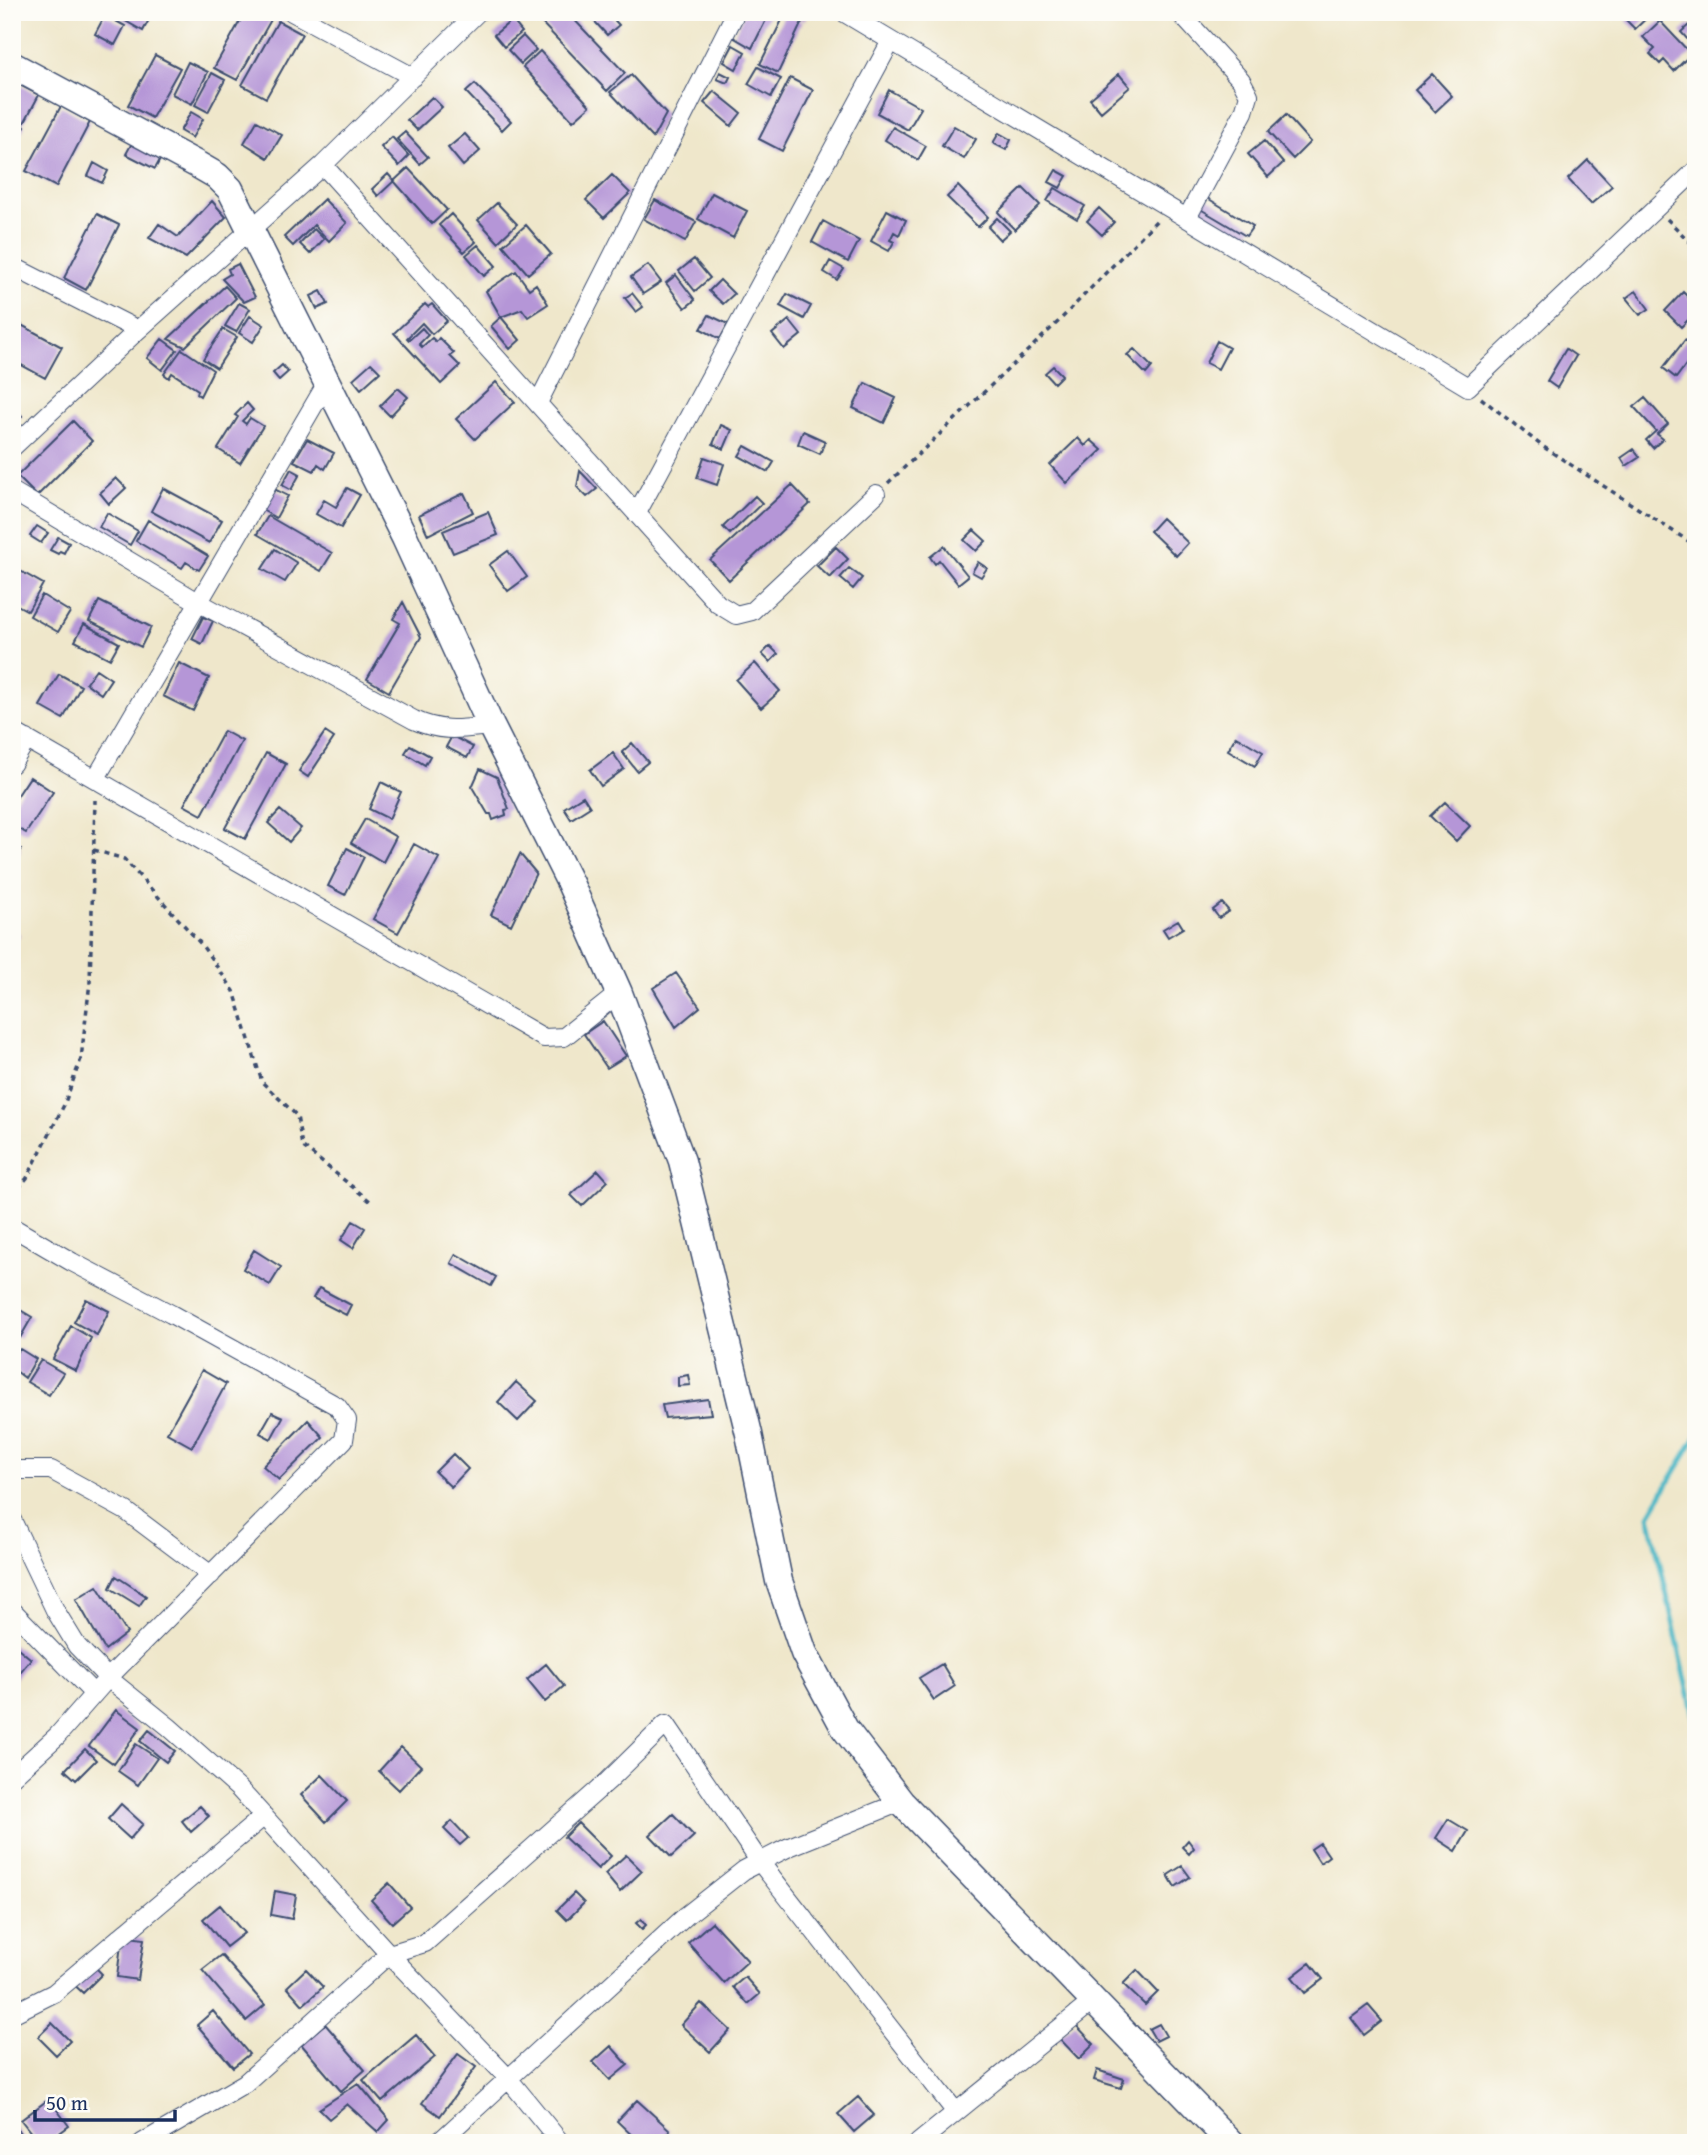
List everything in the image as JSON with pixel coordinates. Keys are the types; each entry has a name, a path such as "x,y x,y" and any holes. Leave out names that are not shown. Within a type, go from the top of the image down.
{"main road":[{"path":"12,65 217,176 230,189 405,538 491,726 569,883 618,993 682,1161 749,1434 779,1581 804,1653 845,1729 901,1802 1231,2143"}],"street":[{"path":"292,12 413,77"},
{"path":"12,448 138,330 323,165 413,77 463,19 478,12"},
{"path":"538,403 736,12"},
{"path":"843,12 1468,387 1696,170"},
{"path":"1179,12 1241,80 1249,95 1244,112 1187,218"},
{"path":"637,513 891,41"},
{"path":"323,165 718,604 736,615 752,611 876,494"},
{"path":"12,266 138,330"},
{"path":"96,778 328,381"},
{"path":"12,491 198,602 432,728 449,731 491,726"},
{"path":"12,764 20,735 544,1038 564,1037 618,993"},
{"path":"12,1227 337,1406 347,1420 344,1440 108,1678 57,1735 12,1777"},
{"path":"12,1470 51,1470 126,1511 211,1575"},
{"path":"12,1520 55,1610 77,1646 108,1678 239,1789 389,1954 507,2077 561,2143"},
{"path":"12,1610 94,1694"},
{"path":"142,2143 245,2082 389,1954 425,1943 608,1781 666,1724 760,1861 955,2111"},
{"path":"438,2143 687,1914 744,1870 789,1847 901,1802"},
{"path":"12,2014 54,1993 264,1816"},
{"path":"918,2143 1092,2002"}],"path":[{"path":"876,494 1058,322 1170,208"},
{"path":"1656,208 1696,248"},
{"path":"1468,387 1542,446 1696,546"},
{"path":"12,1196 27,1178 64,1105 81,1059 90,982 96,778"},
{"path":"94,850 124,859 201,944 234,991 262,1082 297,1116 302,1146 370,1200"}],"building":[{"path":"110,12 153,12 143,31"},
{"path":"245,12 261,12 272,18 237,80 214,68"},
{"path":"526,12 541,12 534,20"},
{"path":"545,12 567,12 625,73 607,91 538,19"},
{"path":"586,12 607,12 619,25 607,35"},
{"path":"745,12 770,12 752,48 733,37"},
{"path":"789,12 807,12 809,14 804,21"},
{"path":"1634,12 1653,12 1635,29 1626,20"},
{"path":"785,14 802,22 778,73 760,64"},
{"path":"105,15 125,26 115,45 95,34"},
{"path":"512,20 522,32 504,47 494,35"},
{"path":"278,21 302,34 266,98 242,85"},
{"path":"1660,21 1691,54 1674,71 1664,60 1660,64 1650,54 1655,49 1643,37"},
{"path":"1690,24 1696,34 1688,40 1681,32"},
{"path":"523,36 536,50 521,64 508,50"},
{"path":"733,45 745,52 736,69 724,62"},
{"path":"540,51 590,106 573,121 523,67"},
{"path":"155,55 180,68 152,118 128,105"},
{"path":"188,62 208,72 192,104 172,94"},
{"path":"758,67 781,79 771,97 748,84"},
{"path":"720,72 730,77 727,83 717,79"},
{"path":"212,73 225,80 208,112 195,105"},
{"path":"1119,74 1130,87 1101,112 1090,99"},
{"path":"1432,74 1452,96 1435,112 1415,90"},
{"path":"631,75 666,114 653,138 610,92"},
{"path":"790,78 813,90 782,151 759,139"},
{"path":"16,83 39,95 24,123 12,116 12,89"},
{"path":"475,84 511,121 502,130 466,92"},
{"path":"889,90 921,108 908,130 877,113"},
{"path":"714,91 741,113 731,126 704,103"},
{"path":"432,97 442,107 417,130 407,120"},
{"path":"61,106 90,122 56,187 26,171"},
{"path":"191,112 203,119 192,138 180,131"},
{"path":"1286,115 1310,142 1293,159 1268,132"},
{"path":"12,118 25,126 12,149"},
{"path":"257,121 282,135 268,158 244,143"},
{"path":"954,126 976,139 964,159 942,146"},
{"path":"893,127 926,146 918,160 885,140"},
{"path":"405,132 428,157 420,164 397,139"},
{"path":"999,133 1011,140 1006,150 993,143"},
{"path":"465,134 480,151 463,166 448,148"},
{"path":"392,137 409,156 399,166 381,147"},
{"path":"1264,141 1283,163 1268,177 1248,154"},
{"path":"132,143 161,158 155,169 126,154"},
{"path":"1588,160 1612,186 1591,204 1568,179"},
{"path":"94,163 108,171 102,183 88,176"},
{"path":"408,168 447,210 432,224 394,181"},
{"path":"1056,170 1067,176 1060,188 1049,182"},
{"path":"388,174 394,181 378,196 372,189"},
{"path":"612,175 630,193 604,218 586,200"},
{"path":"958,186 988,217 978,227 947,197"},
{"path":"1023,188 1040,205 1015,230 998,212"},
{"path":"1055,188 1085,206 1077,219 1047,201"},
{"path":"712,193 747,211 733,238 698,219"},
{"path":"1204,196 1253,226 1246,236 1197,207"},
{"path":"324,199 347,223 329,241 314,225 293,246 284,237"},
{"path":"655,200 696,222 685,242 644,219"},
{"path":"212,201 226,217 186,258 149,238 159,224 178,237"},
{"path":"497,203 517,224 498,242 478,220"},
{"path":"1099,208 1114,222 1102,235 1087,221"},
{"path":"887,210 906,220 899,235 894,232 890,240 894,242 889,251 871,241"},
{"path":"97,214 119,225 86,290 64,278"},
{"path":"451,214 476,242 464,252 439,225"},
{"path":"997,218 1010,231 1000,240 988,227"},
{"path":"823,221 859,241 848,262 812,242"},
{"path":"526,225 551,254 528,274 503,245"},
{"path":"314,229 324,239 310,254 300,244"},
{"path":"478,245 496,266 484,276 466,255"},
{"path":"694,259 710,278 695,291 679,271"},
{"path":"830,261 844,269 837,280 824,272"},
{"path":"238,264 255,297 244,302 222,279 230,274 228,269"},
{"path":"648,265 661,282 643,294 631,277"},
{"path":"516,271 529,289 536,284 548,304 528,317 522,309 501,317 486,291"},
{"path":"676,275 695,300 685,308 666,283"},
{"path":"720,280 734,294 723,304 709,291"},
{"path":"225,286 236,298 185,347 168,339"},
{"path":"321,291 328,304 317,309 311,296"},
{"path":"1636,291 1649,309 1640,315 1626,298"},
{"path":"1683,292 1696,305 1696,312 1681,327 1665,311"},
{"path":"632,293 643,307 636,312 625,298"},
{"path":"787,294 811,306 804,319 780,306"},
{"path":"239,303 250,309 236,332 225,326"},
{"path":"425,304 428,307 432,304 447,321 432,334 422,323 407,338 409,340 422,328 428,335 419,344 422,347 432,338 436,342 439,338 454,353 450,356 460,366 441,384 394,333"},
{"path":"709,315 728,324 720,339 701,329"},
{"path":"250,316 264,325 253,342 239,333"},
{"path":"501,317 520,340 510,349 491,326"},
{"path":"12,320 62,347 45,378 12,360"},
{"path":"789,320 801,335 784,349 772,334"},
{"path":"223,329 237,337 217,368 203,359"},
{"path":"162,339 177,350 162,370 147,358"},
{"path":"1685,340 1696,348 1696,351 1676,378 1663,368"},
{"path":"1217,341 1229,348 1218,369 1206,363"},
{"path":"182,349 213,370 200,396 197,394 198,390 172,373 169,378 164,374"},
{"path":"1134,349 1152,367 1146,374 1127,355"},
{"path":"1566,349 1576,356 1557,388 1547,381"},
{"path":"371,363 380,372 361,389 353,379"},
{"path":"282,365 288,372 279,380 273,373"},
{"path":"1053,366 1062,375 1054,383 1045,373"},
{"path":"496,382 515,402 475,439 456,419"},
{"path":"865,383 896,398 884,423 853,408"},
{"path":"398,388 408,397 390,416 380,406"},
{"path":"1645,398 1668,424 1657,434 1663,439 1653,448 1646,440 1656,431 1634,407"},
{"path":"247,403 253,410 242,421 246,424 250,418 263,426 240,463 218,449 238,417 235,415"},
{"path":"12,405 22,416 12,425"},
{"path":"73,421 92,441 37,496 17,476"},
{"path":"721,425 732,430 724,449 713,444"},
{"path":"803,431 825,441 820,454 798,444"},
{"path":"1078,438 1085,446 1091,440 1102,450 1067,483 1050,465"},
{"path":"307,439 334,453 325,469 318,464 314,471 294,461"},
{"path":"745,446 774,462 768,472 739,456"},
{"path":"1634,449 1640,457 1626,466 1621,458"},
{"path":"704,457 724,464 717,485 697,478"},
{"path":"291,469 300,474 291,490 282,485"},
{"path":"580,471 597,489 587,497 577,487"},
{"path":"116,478 126,488 109,504 100,493"},
{"path":"792,485 810,504 729,580 710,560"},
{"path":"163,488 222,520 209,543 151,511"},
{"path":"347,488 360,495 341,528 316,514 324,500 336,507"},
{"path":"274,489 288,496 276,518 262,510"},
{"path":"464,493 473,512 428,535 419,515"},
{"path":"755,496 762,503 730,534 723,527"},
{"path":"488,512 498,535 453,553 443,531"},
{"path":"107,513 138,531 130,545 99,527"},
{"path":"268,516 332,553 321,571 257,534"},
{"path":"1162,518 1188,543 1176,556 1150,531"},
{"path":"148,520 208,556 199,570 186,562 182,568 136,541"},
{"path":"37,526 48,533 41,543 30,536"},
{"path":"974,530 986,541 976,551 964,540"},
{"path":"58,537 69,543 64,553 60,551 58,554 50,550"},
{"path":"944,546 968,576 958,584 939,560 935,564 930,557"},
{"path":"836,547 848,559 830,578 817,566"},
{"path":"275,549 297,563 285,582 262,569"},
{"path":"508,551 527,577 508,591 489,565"},
{"path":"978,562 987,568 981,577 972,572"},
{"path":"15,568 43,584 28,611 12,602 12,574"},
{"path":"849,568 862,578 853,589 840,578"},
{"path":"42,595 70,612 58,632 30,616"},
{"path":"99,601 151,627 141,647 89,621"},
{"path":"403,602 421,637 389,692 367,679 400,623 393,619"},
{"path":"203,617 213,621 202,644 192,639"},
{"path":"84,624 119,643 110,659 75,641"},
{"path":"770,646 778,654 770,662 762,654"},
{"path":"179,663 209,678 193,711 163,696"},
{"path":"755,663 780,691 761,708 736,680"},
{"path":"96,669 111,679 101,694 86,683"},
{"path":"59,674 81,686 63,719 40,706"},
{"path":"224,731 242,741 202,815 184,805"},
{"path":"325,732 334,738 308,777 299,771"},
{"path":"452,736 473,747 467,758 446,747"},
{"path":"1236,736 1263,752 1255,766 1228,750"},
{"path":"632,743 648,762 637,771 622,752"},
{"path":"410,745 430,756 425,765 405,753"},
{"path":"266,753 286,764 245,839 225,828"},
{"path":"613,753 624,769 601,786 590,770"},
{"path":"480,769 497,777 509,809 505,810 506,815 493,820 472,787"},
{"path":"30,777 53,792 26,833 12,825 12,804"},
{"path":"381,782 401,792 389,819 369,809"},
{"path":"583,796 590,807 571,819 564,808"},
{"path":"1445,802 1470,826 1456,841 1430,816"},
{"path":"280,810 301,828 289,842 268,823"},
{"path":"365,819 396,837 383,862 351,843"},
{"path":"12,844 21,849 12,867"},
{"path":"414,844 439,858 398,933 373,919"},
{"path":"347,848 364,857 345,895 328,886"},
{"path":"520,854 536,873 511,925 491,915"},
{"path":"1222,903 1229,911 1219,918 1213,910"},
{"path":"1178,920 1183,928 1168,937 1163,929"},
{"path":"12,930 20,934 12,951"},
{"path":"676,973 700,1007 676,1027 653,988"},
{"path":"603,1021 626,1056 607,1068 584,1034"},
{"path":"598,1170 608,1181 582,1206 571,1195"},
{"path":"353,1221 365,1228 353,1248 341,1240"},
{"path":"254,1250 281,1267 270,1285 243,1269"},
{"path":"456,1254 496,1277 491,1286 451,1263"},
{"path":"319,1288 351,1305 346,1315 313,1298"},
{"path":"86,1299 109,1311 97,1335 74,1322"},
{"path":"12,1305 32,1317 20,1338 12,1334"},
{"path":"71,1326 91,1338 76,1371 53,1359"},
{"path":"20,1349 36,1359 25,1378 12,1368 12,1359"},
{"path":"41,1360 63,1373 49,1395 27,1382"},
{"path":"202,1370 226,1384 192,1447 167,1433"},
{"path":"688,1375 690,1385 678,1386 678,1377"},
{"path":"516,1382 537,1401 518,1421 498,1402"},
{"path":"708,1399 711,1414 665,1418 662,1405"},
{"path":"272,1412 283,1417 271,1439 260,1433"},
{"path":"308,1420 323,1437 279,1480 263,1466"},
{"path":"453,1454 468,1469 451,1487 435,1472"},
{"path":"116,1576 146,1596 139,1606 110,1588"},
{"path":"97,1586 127,1633 105,1650 76,1599"},
{"path":"12,1643 31,1659 12,1682"},
{"path":"546,1664 564,1686 545,1702 527,1680"},
{"path":"942,1664 955,1686 934,1700 919,1678"},
{"path":"116,1710 140,1728 114,1764 89,1746"},
{"path":"149,1730 175,1751 166,1762 140,1741"},
{"path":"136,1744 157,1758 138,1785 118,1771"},
{"path":"401,1747 421,1766 399,1790 379,1771"},
{"path":"85,1749 96,1760 76,1780 65,1770"},
{"path":"322,1775 347,1801 326,1822 301,1795"},
{"path":"121,1804 143,1824 130,1839 108,1819"},
{"path":"200,1806 209,1816 191,1832 182,1821"},
{"path":"673,1814 694,1836 671,1857 650,1835"},
{"path":"1448,1819 1468,1831 1456,1851 1436,1838"},
{"path":"452,1821 468,1838 460,1845 444,1829"},
{"path":"578,1823 611,1856 598,1869 564,1837"},
{"path":"1188,1840 1194,1848 1189,1854 1182,1847"},
{"path":"1320,1843 1329,1856 1320,1863 1311,1849"},
{"path":"626,1855 642,1871 620,1892 605,1874"},
{"path":"1182,1866 1190,1877 1175,1887 1168,1875"},
{"path":"389,1883 410,1907 392,1923 371,1900"},
{"path":"275,1891 296,1895 292,1919 271,1915"},
{"path":"574,1893 584,1903 567,1920 557,1910"},
{"path":"220,1905 244,1933 226,1947 203,1919"},
{"path":"641,1919 646,1925 642,1929 636,1923"},
{"path":"712,1922 748,1961 724,1983 688,1943"},
{"path":"122,1936 144,1939 138,1980 117,1977"},
{"path":"221,1955 265,2005 246,2021 202,1970"},
{"path":"86,1958 102,1974 83,1993 66,1977"},
{"path":"1310,1963 1323,1979 1305,1993 1292,1977"},
{"path":"306,1969 323,1987 303,2005 287,1987"},
{"path":"1137,1970 1158,1992 1145,2005 1123,1984"},
{"path":"745,1977 760,1994 748,2004 733,1987"},
{"path":"701,2003 730,2030 710,2052 681,2025"},
{"path":"1368,2005 1382,2021 1364,2035 1351,2018"},
{"path":"213,2011 249,2054 233,2067 197,2025"},
{"path":"52,2023 70,2041 56,2055 38,2037"},
{"path":"1074,2023 1094,2044 1079,2059 1059,2038"},
{"path":"325,2024 365,2070 341,2091 301,2044"},
{"path":"1159,2024 1166,2036 1156,2041 1149,2029"},
{"path":"416,2035 435,2057 382,2102 363,2080"},
{"path":"611,2046 628,2065 610,2080 593,2062"},
{"path":"458,2054 476,2067 440,2116 422,2103"},
{"path":"1097,2070 1124,2079 1121,2088 1094,2080"},
{"path":"358,2083 389,2120 378,2132 347,2104 329,2119 319,2109"},
{"path":"858,2097 874,2115 854,2132 838,2114"},
{"path":"49,2099 69,2126 46,2143 39,2143 21,2120"},
{"path":"637,2100 670,2130 659,2143 640,2143 617,2121"},
{"path":"15,2126 27,2143 12,2143 12,2128"}],"waterway":[{"path":"1696,1437 1649,1515 1696,1725"},
{"path":"1687,2143 1696,2133"}]}
